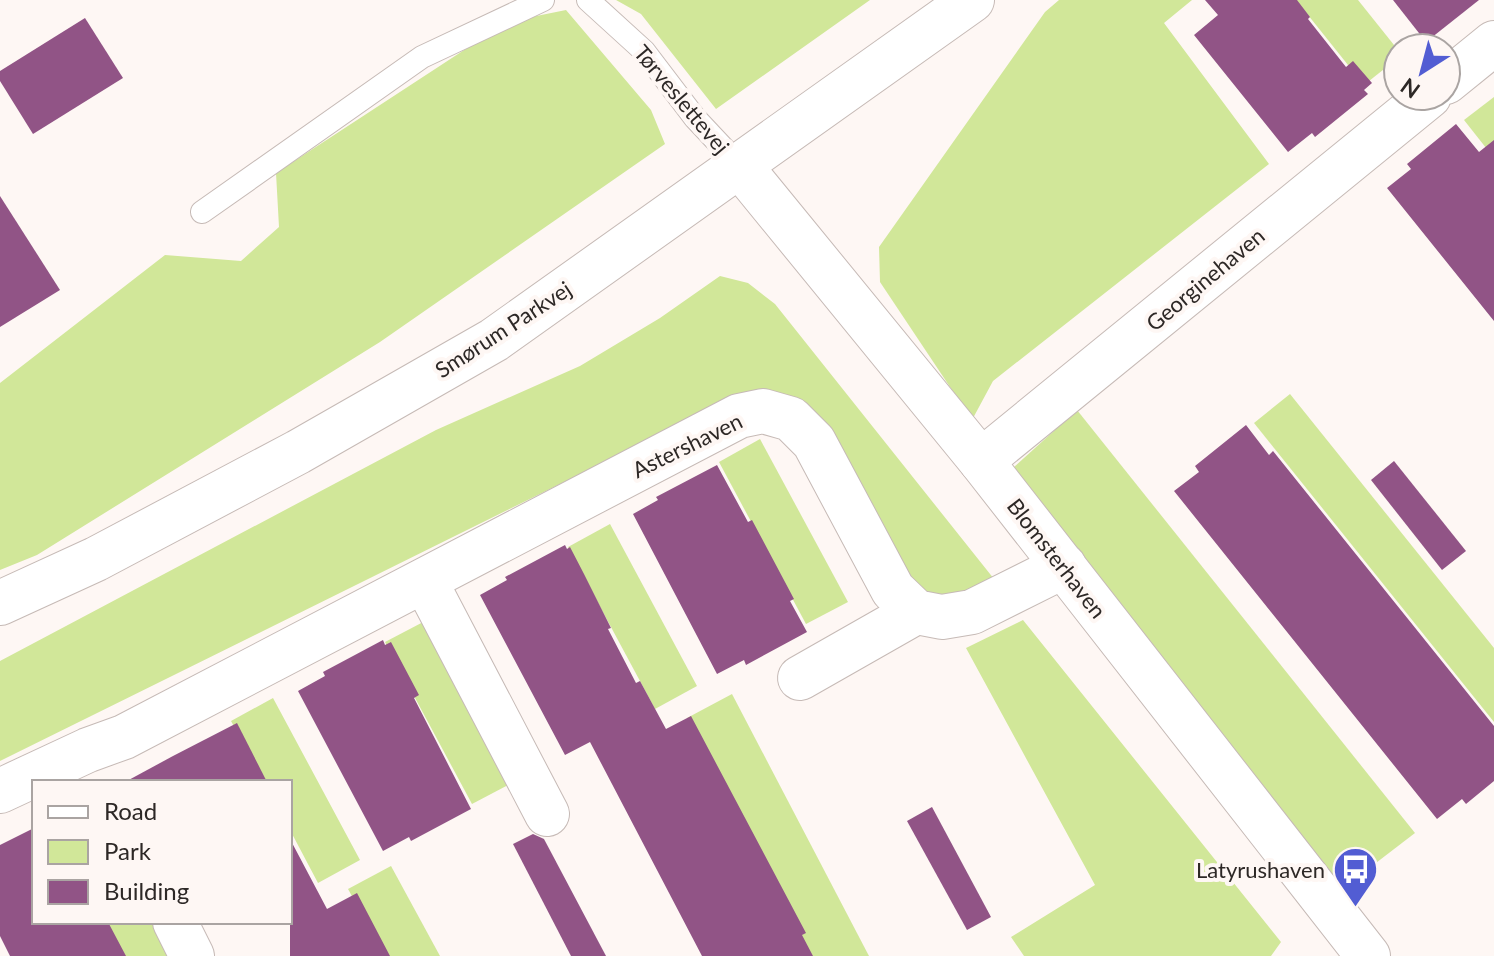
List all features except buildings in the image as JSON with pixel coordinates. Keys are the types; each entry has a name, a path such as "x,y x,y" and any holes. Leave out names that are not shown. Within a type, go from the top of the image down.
{"street":[{"name":"Smørum Parkvej","path":"0,603 96,559 298,452 494,340 972,0"},
{"path":"1462,69 1494,43"},
{"name":"Georginehaven","path":"981,461 1409,112"},
{"name":"Blomsterhaven","path":"740,166 981,461 1368,956"},
{"name":"Astershaven","path":"42,780 96,766 124,737 739,416 763,411 791,419 814,442 893,590 916,612"},
{"path":"800,678 916,612 942,617 972,612 1064,566"},
{"path":"425,581 547,814"},
{"name":"Astershaven","path":"0,791 32,783"},
{"path":"176,924 192,956"}],"lane":[{"path":"202,212 422,57 543,0"},
{"name":"Tørveslettevej","path":"588,0 644,51 695,118 740,166"}],"green space":[{"path":"616,0 870,0 716,109 641,14"},
{"path":"1059,0 1192,0 1164,23 1269,164 993,381 972,420 880,282 879,247 1045,12"},
{"path":"1296,0 1358,0 1384,32 1382,71 1364,85"},
{"path":"566,10 651,110 665,144 380,342 37,555 0,570 0,383 165,255 241,261 279,227 276,173 507,22"},
{"path":"1494,97 1494,158 1464,120"},
{"path":"720,276 748,283 775,304 998,584 923,602 844,472 726,402 0,761 0,661 436,430 580,366 660,318"},
{"path":"1290,394 1494,648 1494,722 1254,423"},
{"path":"1077,410 1415,833 1342,889 1021,485 1014,467"},
{"path":"760,439 848,602 806,624 719,462"},
{"path":"610,524 697,686 655,709 568,547"},
{"path":"427,620 514,782 472,804 385,642"},
{"path":"1023,620 1281,942 1271,956 1024,956 1011,937 1095,885 966,648"},
{"path":"732,694 869,956 812,956 687,718"},
{"path":"273,698 360,860 318,883 292,834 292,780 263,780 231,721"},
{"path":"391,866 440,956 385,956 348,889"},
{"path":"105,924 159,924 176,956 123,956"}],"place":[{"name":"Latyrushaven","path":"1356,908"}]}
